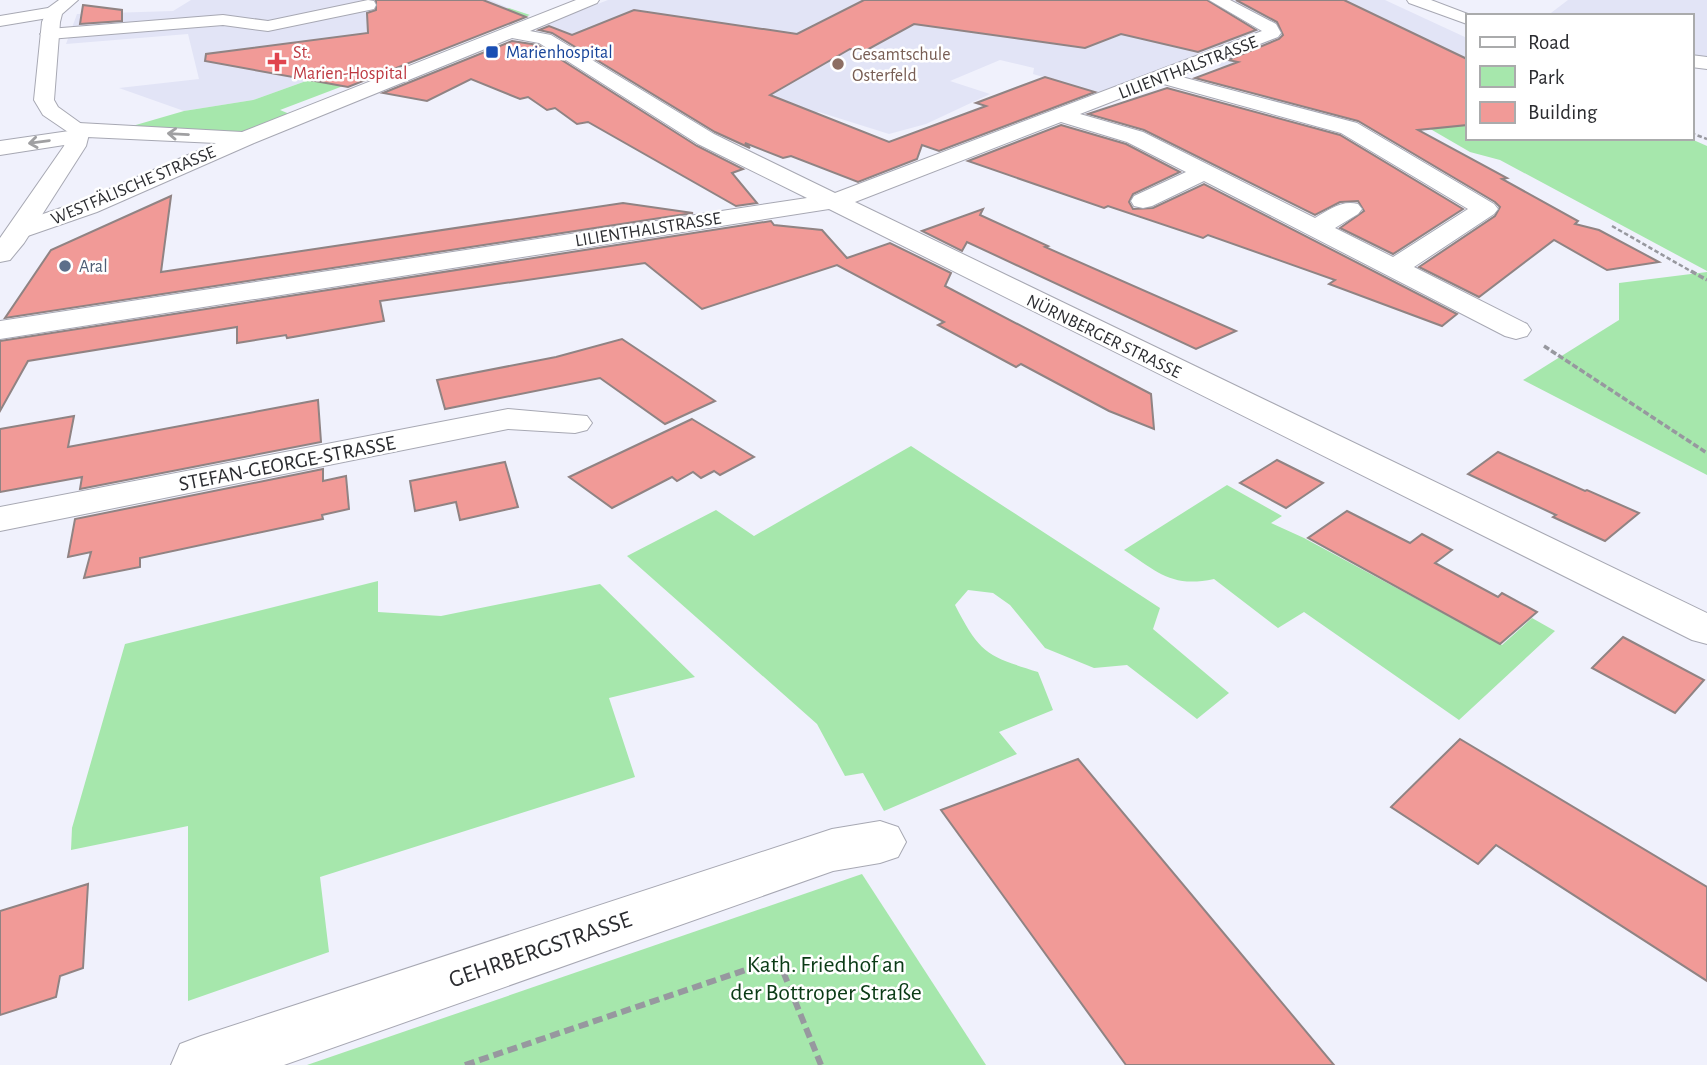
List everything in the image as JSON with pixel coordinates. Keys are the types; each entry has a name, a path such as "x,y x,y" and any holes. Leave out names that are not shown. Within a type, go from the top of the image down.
{"street":[{"name":"WESTFÄLISCHE STRASSE","path":"19,231 88,206 246,138 591,0"},
{"name":"LILIENTHALSTRASSE","path":"0,330 835,201 981,147 1273,32 1217,0"},
{"path":"1415,0 1466,19"},
{"path":"49,34 223,20 268,26 368,5"},
{"path":"0,254 70,158 78,133 50,111 44,100 49,34 62,6"},
{"path":"0,21 62,6"},
{"name":"NÜRNBERGER STRASSE","path":"509,32 545,39 685,128 1014,292 1707,630"},
{"path":"1160,77 1349,128 1485,209 1394,268"},
{"path":"1061,115 1135,137 1204,172 1271,219 1315,229 1516,330"},
{"path":"1284,134 1317,118"},
{"name":"WESTFÄLISCHE STRASSE","path":"0,148 78,133 246,138"},
{"path":"981,147 1012,156"},
{"path":"1143,201 1204,172"},
{"path":"1315,229 1349,209"},
{"name":"STEFAN-GEORGE-STRASSE","path":"0,519 508,419 575,423"},
{"name":"GEHRBERGSTRASSE","path":"201,1065 832,850 880,842"}],"path":[{"path":"1612,226 1707,279"},
{"path":"1516,330 1569,361 1707,453"},
{"path":"465,1065 778,959 821,1065"}],"shaded area":[{"name":"St. Marien-Hospital","path":"191,0 490,0 509,8 253,100 184,111 119,88 199,79 188,34 66,44 77,14 173,11"},
{"name":"Gesamtschule Osterfeld","path":"608,0 1385,0 1466,38 1466,120 1420,123 1378,108 1345,123 1255,99 1274,91 1252,73 1218,66 1251,35 1098,93 1033,74 1034,68 1000,60 950,81 990,94 926,124 889,134 819,112 804,115 582,50 542,25"},
{"path":"1568,0 1707,0 1707,57 1693,55 1693,14 1550,14"}],"green space":[{"path":"509,8 530,15 280,110 292,115 240,136 122,129 184,111 253,100"},
{"path":"1466,120 1466,140 1693,140 1707,146 1707,271 1500,160 1470,152 1420,123"},
{"path":"1707,272 1707,475 1523,380 1619,320 1619,283"},
{"path":"911,446 1160,608 1153,629 1229,693 1197,719 1127,665 1094,668 1045,648 1010,605 993,593 968,590 955,605 971,634 996,657 1038,672 1053,710 999,732 1017,754 884,811 863,773 845,776 817,724 627,556 716,510 754,536"},
{"path":"1227,485 1282,516 1271,523 1304,538 1502,645 1532,618 1555,631 1459,720 1304,612 1278,628 1214,579 1176,580 1156,571 1124,550"},
{"path":"378,581 378,612 441,616 600,584 695,677 609,698 635,777 320,877 329,952 188,1001 188,826 71,850 72,828 125,644"},
{"name":"Kath. Friedhof an der Bottroper Straße","path":"862,874 986,1065 307,1065"}],"building":[{"path":"376,0 483,0 526,17 348,87 205,61 206,54 368,33 367,13 376,10"},
{"path":"864,0 1207,0 1256,30 1198,52 1121,34 1085,48 914,24 865,51 850,49 770,95 889,142 986,106 976,103 1045,77 1095,92 939,151 922,145 917,159 858,182 791,156 783,158 745,143 750,148 715,132 552,33 539,30 549,26 572,35 634,10 797,34"},
{"path":"1236,0 1344,0 1466,59 1466,125 1418,130 1507,178 1502,179 1578,221 1575,224 1599,230 1659,262 1607,270 1554,240 1479,297 1419,267 1495,216 1500,207 1358,121 1195,78 1238,62 1228,60 1279,39 1283,35 1277,22"},
{"path":"83,5 122,10 122,21 80,24"},
{"path":"512,41 538,45 697,146 743,169 732,173 757,203 736,206 588,122 577,124 555,108 547,110 528,97 520,99 471,79 427,101 383,93"},
{"path":"1167,88 1340,135 1463,209 1393,254 1340,228 1364,211 1358,201 1340,202 1315,215 1144,130 1088,114"},
{"path":"1061,125 1126,144 1180,172 1133,194 1129,202 1133,209 1153,208 1204,184 1457,314 1442,326 1329,284 1335,280 1208,235 1203,238 1108,206 1104,208 968,161"},
{"path":"171,196 161,272 623,203 693,213 5,318 51,250"},
{"path":"983,209 980,215 1048,246 1045,247 1236,331 1196,349 967,242 962,251 922,231"},
{"path":"771,221 774,225 822,230 847,258 890,243 951,273 945,286 1151,394 1154,429 1109,411 1021,364 1016,367 938,325 944,322 837,265 702,309 645,263 380,301 384,321 287,338 286,335 237,343 237,327 28,361 0,411 0,341"},
{"path":"622,339 715,401 665,424 600,378 445,409 437,380 556,357"},
{"path":"318,400 321,442 80,489 82,477 0,492 0,429 74,416 68,447"},
{"path":"692,419 754,457 720,475 714,471 701,478 693,472 677,481 672,477 612,508 569,477"},
{"path":"1498,452 1639,513 1605,541 1468,474"},
{"path":"1277,460 1323,483 1286,508 1240,483"},
{"path":"505,462 518,507 460,520 456,502 415,511 410,481"},
{"path":"323,469 323,481 346,476 349,509 322,515 323,519 140,558 140,567 84,578 91,552 68,557 75,519"},
{"path":"1347,511 1410,543 1422,534 1452,550 1435,563 1498,597 1502,593 1537,612 1500,644 1308,538"},
{"path":"1623,637 1704,680 1675,713 1592,668"},
{"path":"1460,739 1707,887 1707,981 1496,845 1478,864 1391,807"},
{"path":"1078,759 1334,1065 1126,1065 941,810"},
{"path":"88,884 83,968 60,976 56,997 0,1015 0,911"}],"place":[{"name":"Marienhospital","path":"492,52"},
{"name":"St. Marien-Hospital","path":"277,62"},
{"name":"Gesamtschule Osterfeld","path":"838,64"},
{"name":"Aral","path":"65,266"}]}
